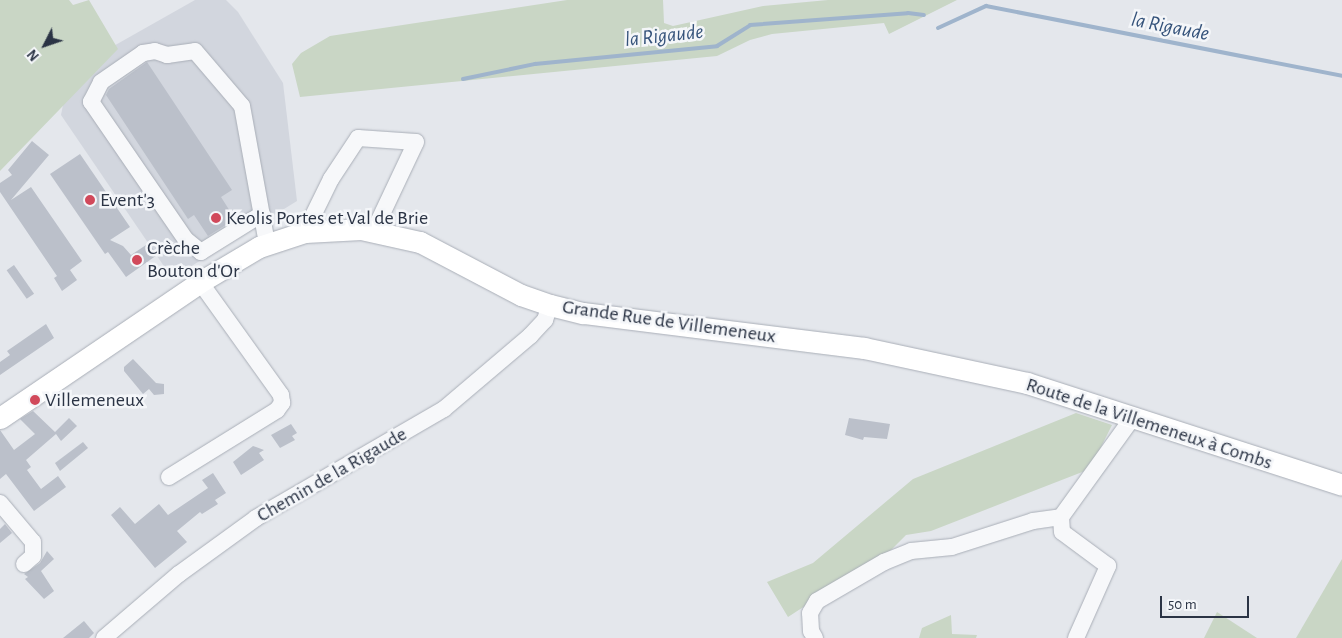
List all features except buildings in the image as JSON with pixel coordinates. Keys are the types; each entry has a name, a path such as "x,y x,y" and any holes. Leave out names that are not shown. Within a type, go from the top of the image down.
{"main road":[{"name":"Grande Rue de Villemeneux","path":"0,418 207,277 267,243 305,232 374,231 420,242 521,295 550,305 583,313 864,348 956,368"},
{"name":"Route de la Villemeneux à Combs","path":"956,368 1027,384 1342,484"}],"street":[{"path":"169,477 277,410 282,404 281,395 207,277 201,252 186,240 91,102 101,82 126,62 143,53 155,51 167,55 195,51 242,106 267,243"},
{"path":"305,232 331,180 358,138 416,142 374,231"},
{"path":"201,252 262,214"},
{"name":"Chemin de la Rigaude","path":"104,638 179,574 256,518 444,410 530,336 545,320 550,305"},
{"path":"1076,638 1108,566 1062,532 1061,517 1133,417"},
{"path":"3,512 33,542 33,556 24,564"},
{"path":"814,638 811,631 810,613 817,602 884,562 912,551 952,547 1033,521 1061,517"}],"shaded area":[{"path":"195,0 226,0 238,12 283,83 297,201 172,278 61,115 64,100 103,52"}],"green space":[{"path":"0,0 69,0 73,5 89,0 118,49 0,171"},
{"path":"567,0 663,0 664,23 673,26 763,6 828,0 957,0 889,34 884,23 772,34 750,40 717,56 300,97 292,64 301,53 330,36"},
{"path":"1076,413 1112,425 1090,469 931,531 906,535 891,550 788,617 767,582 813,563 913,479"},
{"path":"1342,559 1342,638 1296,638"},
{"path":"1217,612 1257,638 1204,638"},
{"path":"951,615 952,634 977,635 976,638 919,638 922,628"}],"waterway":[{"name":"la Rigaude","path":"938,28 986,6 1342,76"},
{"name":"la Rigaude","path":"463,79 535,64 717,46 750,25 908,13 924,15"}],"place":[{"name":"Event'3","path":"90,200"},
{"name":"Keolis Portes et Val de Brie","path":"216,218"},
{"name":"Crèche Bouton d'Or","path":"137,260"},
{"name":"Villemeneux","path":"35,400"}]}
